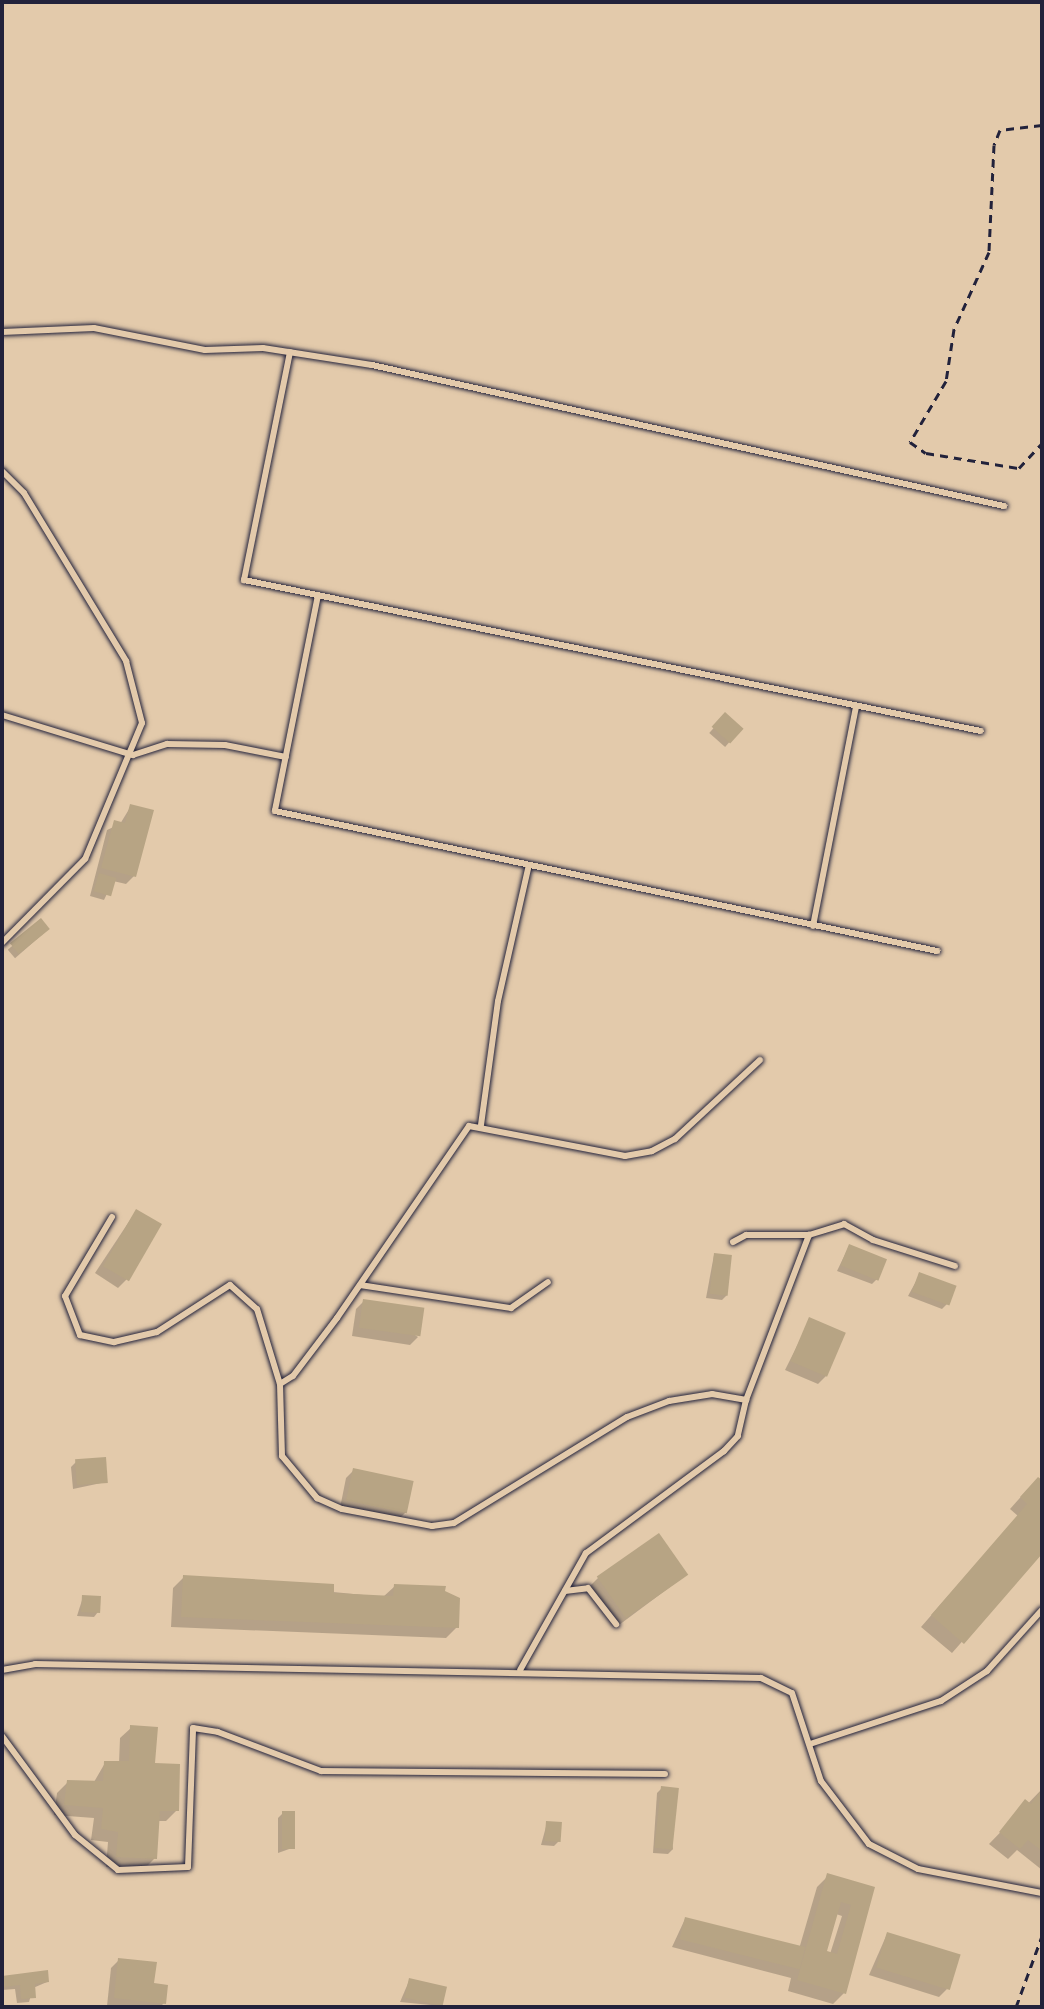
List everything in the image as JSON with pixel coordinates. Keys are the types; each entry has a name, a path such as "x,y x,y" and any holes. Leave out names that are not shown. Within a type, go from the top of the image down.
{"lane":[{"path":"2,332 94,328 205,350 290,352 372,365 1004,506"},
{"path":"290,352 244,580 981,731"},
{"path":"2,471 24,493 126,661 142,723 133,755 85,859 2,943"},
{"path":"318,595 275,811 937,951"},
{"path":"813,926 856,706"},
{"path":"2,715 133,755 167,744 225,745 286,757"},
{"path":"481,1125 498,1001 529,865"},
{"path":"280,1384 293,1376 360,1285 469,1126 481,1125 625,1156 652,1151 675,1139 760,1060"},
{"path":"112,1217 65,1296 80,1335 114,1342 157,1332 230,1285 257,1309 280,1384 282,1456 317,1498 342,1509 432,1526 477,1513 627,1417 712,1394 746,1400"},
{"path":"733,1242 746,1235 809,1235 844,1224 873,1240 955,1266"},
{"path":"520,1670 586,1553 724,1451 738,1436 746,1400 809,1235"},
{"path":"360,1285 511,1308 548,1282"},
{"path":"565,1591 588,1588 616,1624"},
{"path":"810,1744 941,1701 987,1671 1042,1610"},
{"path":"2,1670 35,1664 520,1670 761,1678 792,1693 821,1781 869,1844 918,1869 1042,1893"},
{"path":"2,1736 75,1835 118,1870 188,1867 193,1728 218,1732 321,1771 665,1774"}],"path":[{"path":"1042,125 1000,130 994,145 989,252 954,329 946,381 910,442 926,453 1019,468 1042,443"},
{"path":"1016,2007 1042,1936"}],"building":[{"path":"725,712 744,729 730,744 712,727"},
{"path":"130,804 154,810 136,877 101,868 114,820 125,823"},
{"path":"99,873 116,878 111,896 94,891"},
{"path":"41,918 50,929 19,954 10,943"},
{"path":"136,1209 162,1224 129,1281 103,1266"},
{"path":"849,1244 887,1259 878,1281 840,1265"},
{"path":"714,1253 732,1255 728,1296 710,1294"},
{"path":"919,1272 957,1286 949,1305 912,1292"},
{"path":"363,1299 424,1308 420,1336 359,1328"},
{"path":"809,1317 846,1333 827,1377 790,1361"},
{"path":"106,1457 108,1483 77,1485 75,1459"},
{"path":"353,1468 414,1481 407,1513 346,1500"},
{"path":"1038,1477 1042,1480 1042,1554 964,1644 931,1615 1027,1504 1020,1497"},
{"path":"659,1533 688,1575 626,1618 597,1577"},
{"path":"183,1575 334,1584 334,1593 393,1596 394,1584 446,1586 445,1591 460,1598 459,1628 181,1617"},
{"path":"82,1595 101,1596 100,1613 81,1612"},
{"path":"130,1725 158,1727 155,1763 180,1764 179,1811 160,1811 157,1859 116,1857 118,1832 101,1829 103,1808 64,1805 67,1780 103,1781 104,1761 129,1761"},
{"path":"661,1786 679,1788 672,1850 655,1848"},
{"path":"1042,1789 1042,1851 1028,1840 1020,1849 999,1832 1025,1799 1031,1804"},
{"path":"282,1811 295,1811 295,1849 282,1849"},
{"path":"546,1821 562,1822 561,1842 545,1841"},
{"path":"827,1873 875,1887 846,1994 797,1980","holes":["841,1902 851,1905 837,1954 827,1951"]},
{"path":"685,1917 805,1947 800,1969 679,1939"},
{"path":"887,1932 961,1955 950,1990 876,1967"},
{"path":"118,1958 157,1962 154,1983 168,1985 166,2004 114,1998"},
{"path":"48,1970 49,1982 35,1984 36,1998 21,1999 20,1985 2,1987 2,1976"},
{"path":"409,1978 447,1987 443,2006 405,1997"}]}
